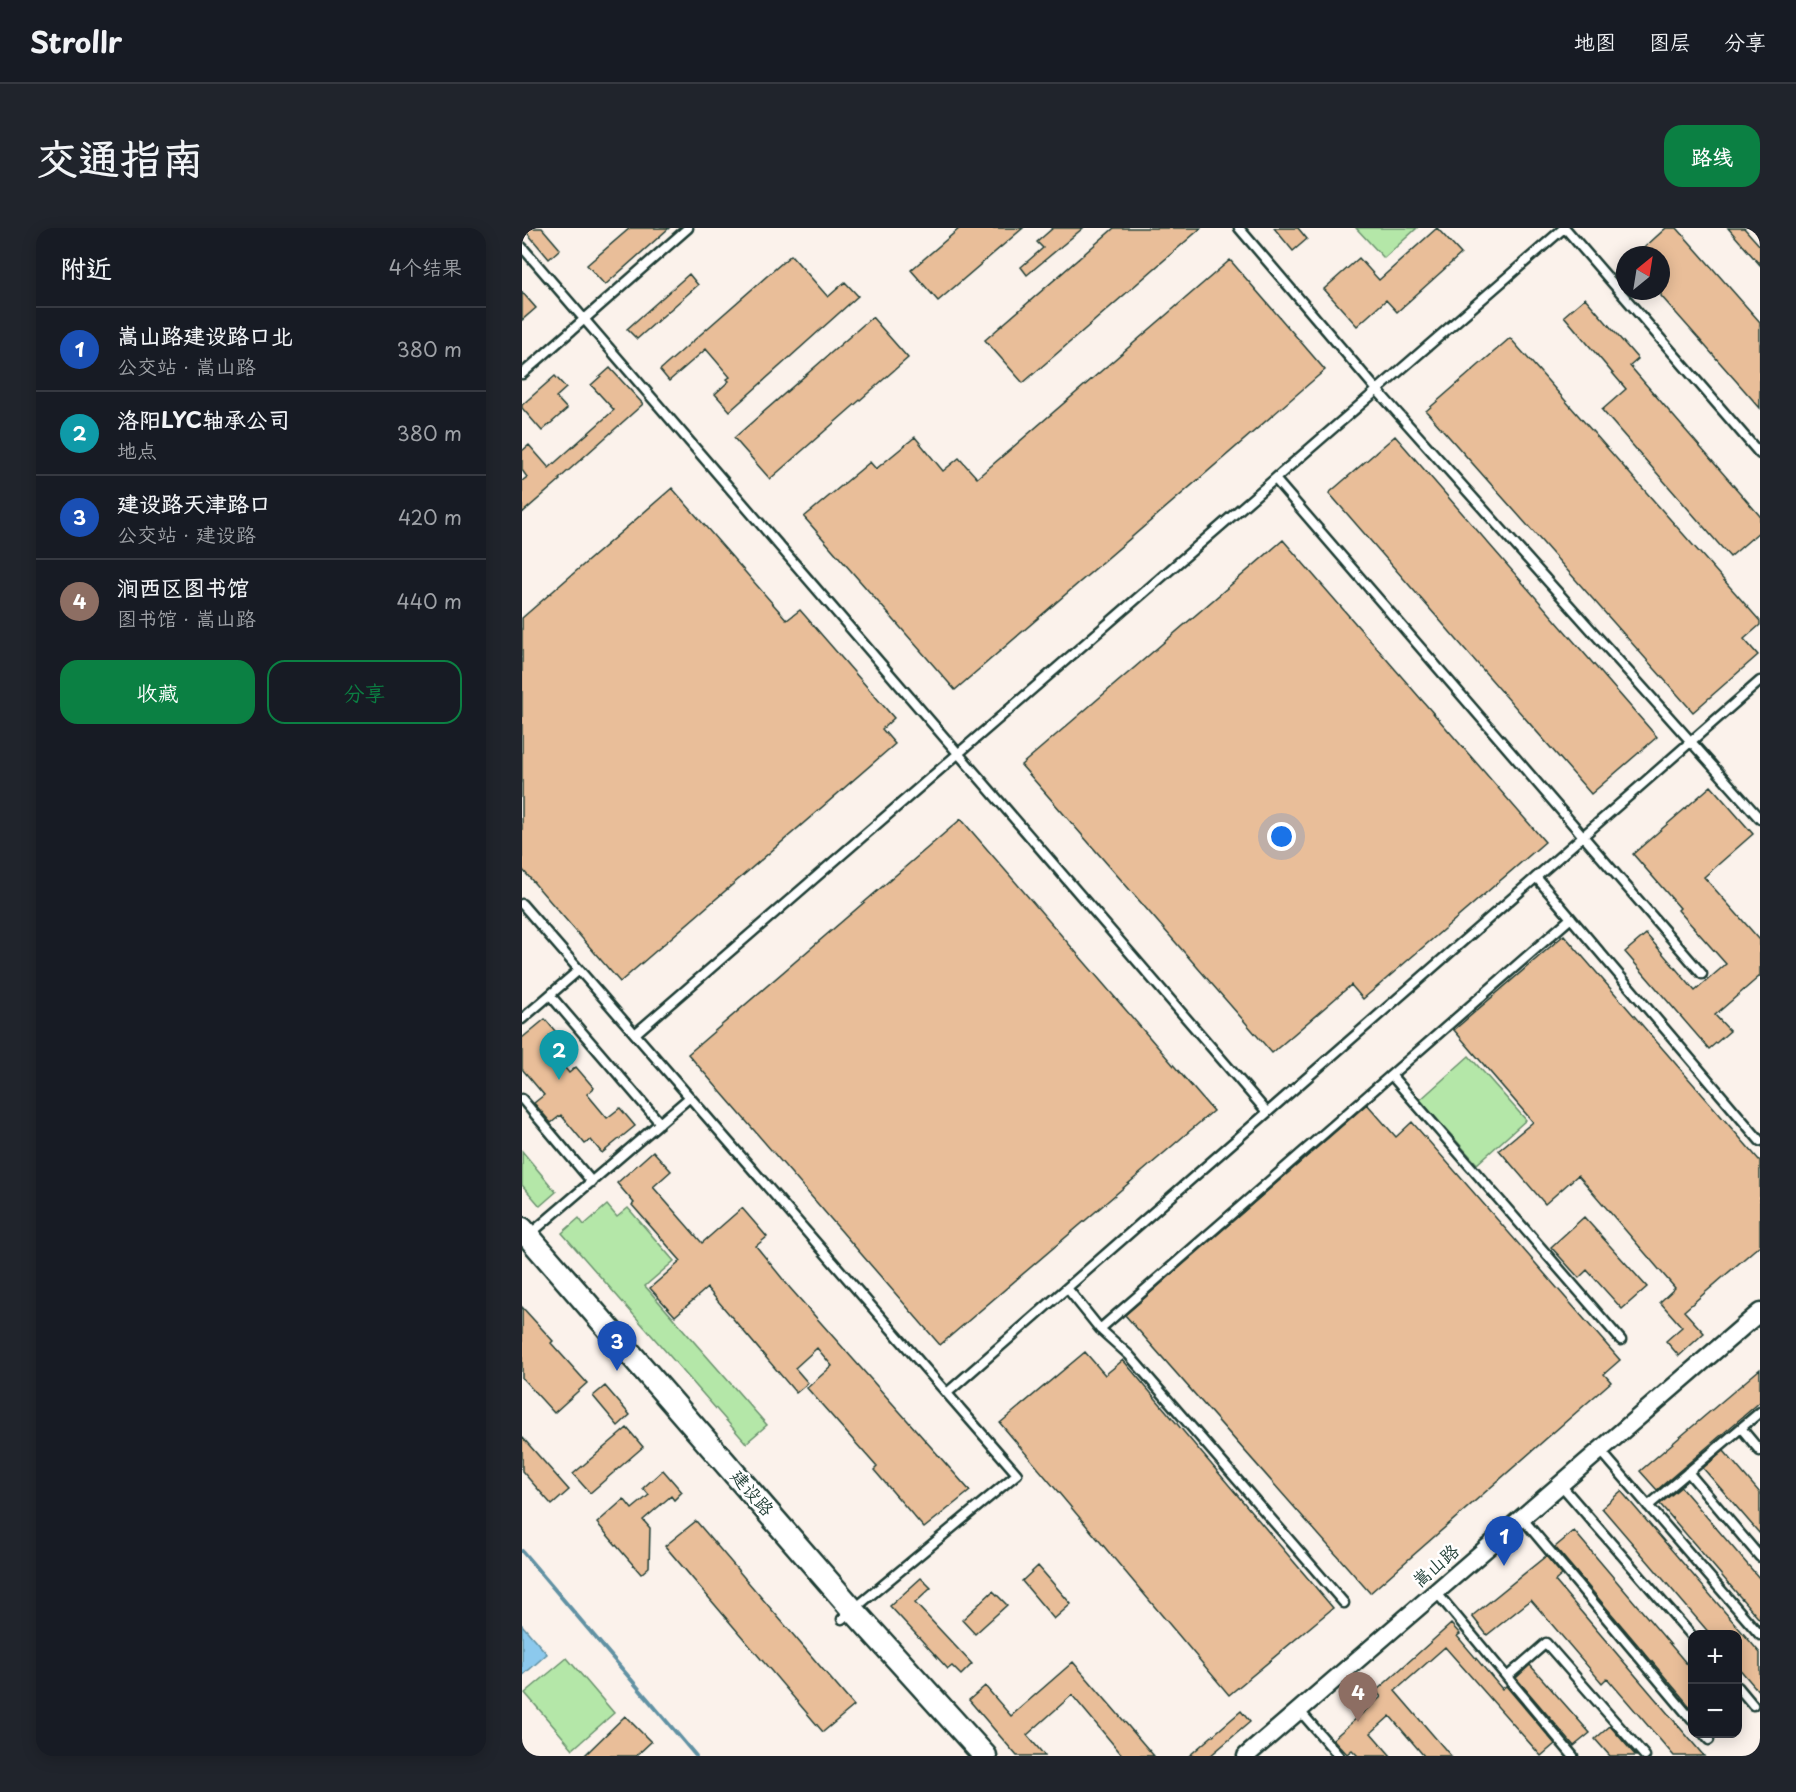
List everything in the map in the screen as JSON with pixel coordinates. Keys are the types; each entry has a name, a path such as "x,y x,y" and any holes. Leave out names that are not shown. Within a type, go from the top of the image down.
{"street":[{"name":"建设路","path":"524,1239 848,1614 966,1756"},
{"name":"嵩山路","path":"1603,1453 1760,1312"},
{"name":"嵩山路","path":"1258,1756 1302,1713 1563,1487 1760,1323"},
{"name":"建设路","path":"848,1614 985,1756"},
{"name":"嵩山路","path":"1246,1756 1302,1713"}],"lane":[{"path":"522,374 688,228"},
{"path":"1239,228 1377,390 1760,819"},
{"path":"635,1034 1565,228 1760,454"},
{"path":"522,246 1267,1113"},
{"path":"1275,479 1702,974"},
{"path":"947,1393 1760,681"},
{"path":"1536,877 1760,1141"},
{"path":"522,904 1017,1474 848,1614"},
{"path":"1100,1329 1571,918"},
{"path":"522,1019 579,970"},
{"path":"550,995 660,1123"},
{"path":"1391,1075 1621,1340"},
{"path":"524,1239 690,1097"},
{"path":"522,1099 592,1182"},
{"path":"1067,1288 1100,1329 1129,1355 1344,1603"},
{"path":"1648,1506 1760,1412"},
{"path":"1741,1428 1760,1451"},
{"path":"1603,1453 1760,1635"},
{"path":"1688,1472 1760,1557"},
{"path":"1563,1487 1688,1631"},
{"path":"1524,1521 1688,1715"},
{"path":"1438,1595 1573,1756"},
{"path":"1507,1677 1546,1643 1645,1756"},
{"path":"1742,1693 1753,1705"},
{"path":"1302,1713 1338,1756"}],"green space":[{"path":"1356,228 1417,228 1384,258"},
{"path":"1469,1056 1526,1120 1477,1164 1420,1100"},
{"path":"522,1151 556,1192 540,1206 522,1185"},
{"path":"607,1205 617,1217 628,1208 674,1261 645,1286 767,1425 746,1443 562,1233 579,1218 584,1225"},
{"path":"567,1658 614,1713 573,1749 525,1693"}],"water":[{"path":"522,1625 547,1654 522,1676"}],"building":[{"path":"523,228 542,228 560,249 549,259"},
{"path":"630,228 669,228 605,285 587,265"},
{"path":"960,228 1023,228 938,301 911,270"},
{"path":"1053,228 1083,228 1027,275 1021,267 1043,248 1037,242"},
{"path":"1114,228 1201,228 1023,383 985,340"},
{"path":"1274,228 1298,228 1307,239 1293,251"},
{"path":"1437,228 1461,254 1397,312 1386,300 1357,326 1324,289 1359,258 1379,280"},
{"path":"1666,228 1677,228 1760,322 1760,408 1665,300 1670,300 1670,246 1646,246"},
{"path":"1728,228 1744,228 1760,246 1760,265"},
{"path":"791,255 828,297 845,282 858,296 730,411 715,394 729,381 727,379 730,377 706,349 669,381 660,370"},
{"path":"1230,260 1325,370 955,690 804,517 870,462 876,469 915,437 943,471 959,458 977,478"},
{"path":"689,274 698,285 637,339 627,329"},
{"path":"522,292 536,308 522,320"},
{"path":"1585,298 1638,359 1630,366 1760,516 1760,531 1730,557 1602,410 1626,389 1564,316"},
{"path":"872,317 908,358 770,479 734,438"},
{"path":"1510,338 1760,621 1760,625 1744,639 1758,655 1693,712 1426,411"},
{"path":"610,368 643,404 522,513 522,481 527,477 522,470 522,451 529,445 549,468 614,410 591,385"},
{"path":"555,376 566,388 556,397 567,409 542,431 522,408 522,405"},
{"path":"1395,436 1657,737 1591,794 1329,493"},
{"path":"672,488 787,620 800,610 894,718 882,729 895,744 620,982 522,869 522,618"},
{"path":"1283,540 1545,842 1363,999 1351,985 1272,1053 1021,765"},
{"path":"1711,786 1753,834 1704,877 1760,940 1760,976 1715,1015 1730,1031 1709,1049 1625,952 1646,934 1695,991 1726,964 1633,854"},
{"path":"961,819 1213,1111 940,1345 688,1054"},
{"path":"1564,935 1760,1161 1760,1245 1684,1311 1704,1333 1679,1356 1666,1341 1682,1327 1660,1302 1675,1288 1578,1175 1545,1204 1499,1150 1533,1122 1454,1030"},
{"path":"545,1019 560,1037 548,1047 569,1073 576,1067 594,1088 587,1094 607,1118 620,1108 635,1126 602,1153 591,1140 585,1144 561,1115 551,1123 534,1103 544,1095 522,1069 522,1038"},
{"path":"1367,1104 1396,1137 1412,1122 1620,1360 1604,1374 1611,1382 1370,1593 1125,1315"},
{"path":"653,1151 671,1171 653,1187 702,1243 742,1208 767,1237 756,1246 790,1288 970,1491 924,1528 874,1470 877,1467 807,1388 832,1366 817,1348 795,1368 808,1383 796,1393 707,1288 675,1316 650,1288 681,1261 632,1205 634,1203 617,1183"},
{"path":"1584,1217 1647,1287 1622,1309 1587,1270 1579,1278 1551,1247"},
{"path":"522,1307 587,1383 554,1413 522,1378"},
{"path":"1085,1352 1105,1375 1123,1360 1333,1608 1229,1695 1000,1423"},
{"path":"1760,1369 1760,1402 1657,1490 1640,1471"},
{"path":"605,1386 630,1415 618,1426 593,1396"},
{"path":"627,1428 643,1447 590,1493 573,1474"},
{"path":"522,1437 569,1490 552,1505 522,1471"},
{"path":"1724,1451 1760,1493 1760,1534 1703,1468"},
{"path":"663,1470 682,1492 674,1500 671,1496 643,1520 650,1528 649,1567 641,1574 597,1523 624,1499 632,1509 649,1495 643,1488"},
{"path":"1681,1487 1760,1579 1760,1620 1660,1504"},
{"path":"1621,1491 1740,1630 1707,1630 1602,1508"},
{"path":"696,1521 854,1706 823,1732 665,1546"},
{"path":"1574,1531 1688,1665 1688,1704 1555,1547"},
{"path":"1546,1556 1562,1575 1555,1581 1704,1756 1674,1756 1607,1678 1602,1683 1531,1600 1487,1635 1472,1616"},
{"path":"1038,1566 1071,1604 1054,1619 1022,1581"},
{"path":"921,1578 931,1588 915,1603 972,1664 961,1675 952,1666 948,1669 890,1606"},
{"path":"993,1591 1007,1605 975,1634 962,1620"},
{"path":"1451,1624 1460,1634 1457,1636 1502,1689 1506,1686 1555,1744 1541,1756 1445,1647 1395,1691 1451,1756 1424,1756 1390,1716 1371,1733 1391,1756 1358,1756 1352,1750 1347,1754 1333,1739 1381,1697 1376,1691"},
{"path":"1742,1632 1760,1653 1760,1693 1742,1672"},
{"path":"1073,1662 1154,1756 1123,1756 1072,1695 1027,1735 1045,1756 1017,1756 969,1700 985,1686 1011,1716"},
{"path":"1530,1665 1590,1733 1574,1746 1516,1678"},
{"path":"1241,1711 1250,1722 1210,1756 1189,1756"},
{"path":"625,1716 651,1742 636,1756 584,1756"},
{"path":"1610,1726 1637,1756 1610,1756 1595,1739"}],"waterway":[{"path":"522,1551 696,1756"}],"place":[{"name":"洛阳LYC轴承公司","path":"559,1080"},
{"name":"建设路天津路口","path":"617,1371"},
{"name":"嵩山路建设路口北","path":"1504,1566"},
{"name":"涧西区图书馆","path":"1358,1722"}]}
